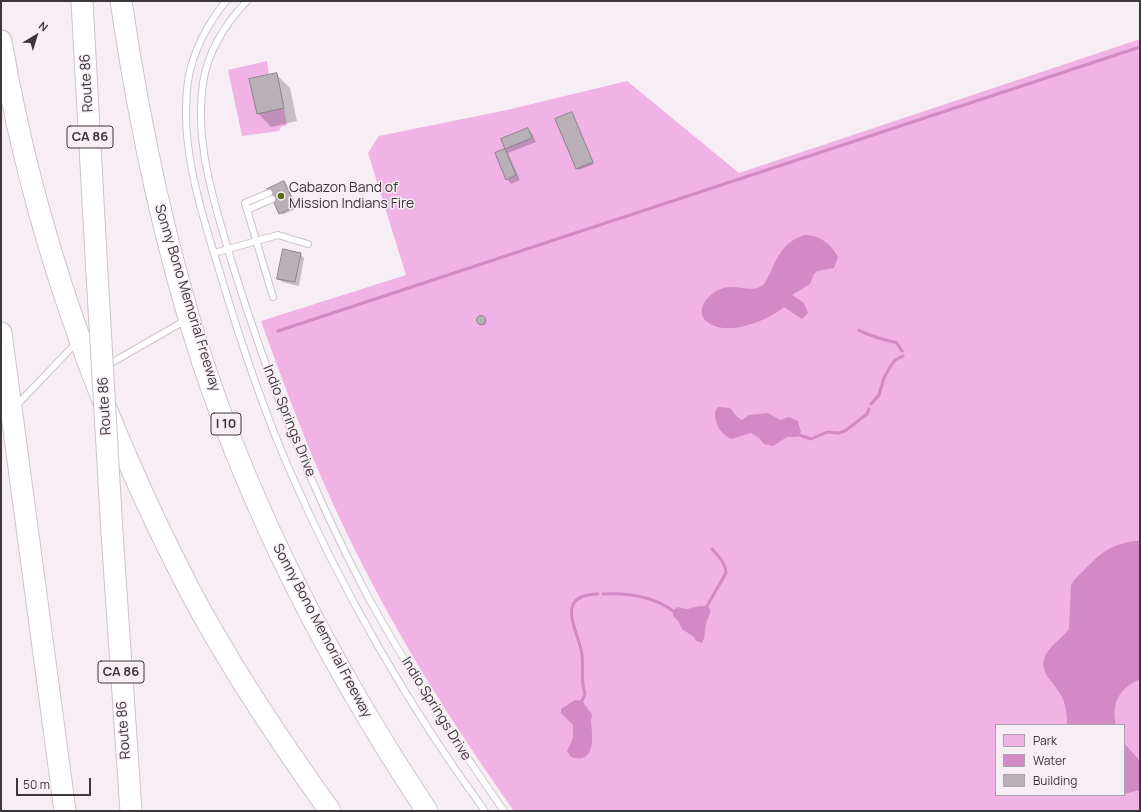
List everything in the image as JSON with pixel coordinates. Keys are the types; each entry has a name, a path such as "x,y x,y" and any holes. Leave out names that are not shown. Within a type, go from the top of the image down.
{"highway":[{"name":"Route 86","path":"82,1 112,533 131,811"},
{"name":"Sonny Bono Memorial Freeway","path":"121,1 139,114 153,184 171,256 202,361 241,465 284,561 338,666 379,738 427,811"},
{"path":"1,41 23,152 52,255 80,339 117,437 156,522 190,590 253,697 297,765 330,811"},
{"path":"1,333 65,811"}],"lane":[{"name":"Indio Springs Drive","path":"226,1 216,13 192,62 188,80 186,103 187,137 190,163 236,328 290,471 354,602 390,666 458,775 485,811"},
{"name":"Indio Springs Drive","path":"247,1 216,41 203,82 201,115 205,160 228,248 250,323 274,388 306,466 341,542 368,595 411,671 473,767 504,811"},
{"path":"269,193 245,203 273,297"},
{"path":"248,210 272,199"},
{"path":"214,253 278,235 308,244"},
{"path":"93,374 190,318"},
{"path":"11,412 80,339"}],"green space":[{"path":"1140,39 1140,811 514,811 434,691 409,650 363,566 322,479 261,321 406,275 368,153 379,136 507,110 627,81 739,173"},
{"path":"267,61 269,75 249,79 257,113 284,108 287,125 281,127 279,131 242,136 228,70"}],"water":[{"path":"810,235 824,241 832,248 838,257 834,268 817,271 814,274 810,284 792,295 804,303 808,313 802,319 784,307 767,318 745,326 734,328 723,328 713,325 705,320 702,314 702,307 705,301 712,294 727,287 754,289 760,287 765,283 776,260 784,248 796,238"},
{"path":"718,407 730,408 736,416 742,420 749,415 768,413 780,420 789,417 798,421 801,432 797,437 787,437 773,446 764,444 759,438 751,433 731,439 721,431 717,425 715,412"},
{"path":"1140,541 1140,679 1127,687 1118,697 1115,710 1116,724 1067,724 1063,698 1045,671 1044,660 1048,650 1069,629 1071,585 1074,580 1101,554 1123,543"},
{"path":"707,606 710,609 702,643 696,641 694,637 682,629 678,621 673,616 673,611 677,607 687,609"},
{"path":"575,700 582,701 592,714 591,749 585,757 579,758 571,757 567,751 573,738 573,725 561,713 561,709"},
{"path":"1125,744 1140,761 1140,790 1125,794"}],"building":[{"path":"277,73 284,108 257,114 249,79"},
{"path":"572,112 593,162 576,169 555,119"},
{"path":"528,128 532,138 505,149 501,139"},
{"path":"505,149 516,175 506,180 495,153"},
{"name":"Cabazon Band of Mission Indians Fire","path":"284,181 296,206 279,214 274,203 276,197 273,195 272,190 267,189"},
{"path":"283,249 301,253 295,282 277,279"},
{"path":"481,315 486,320 481,325 476,320"}],"waterway":[{"path":"278,331 1140,47"},
{"path":"859,330 877,338 896,342 902,351"},
{"path":"871,404 879,395 884,378 890,367 895,360 903,356"},
{"path":"799,435 811,439 827,432 839,433 845,431 867,414 869,409"},
{"path":"707,606 726,573 723,563 712,549"},
{"path":"582,701 585,694 582,654 573,625 572,607 576,600 584,596 598,594"},
{"path":"603,594 640,596 657,602 673,611"}],"place":[{"name":"Cabazon Band of Mission Indians Fire","path":"281,196"}]}
